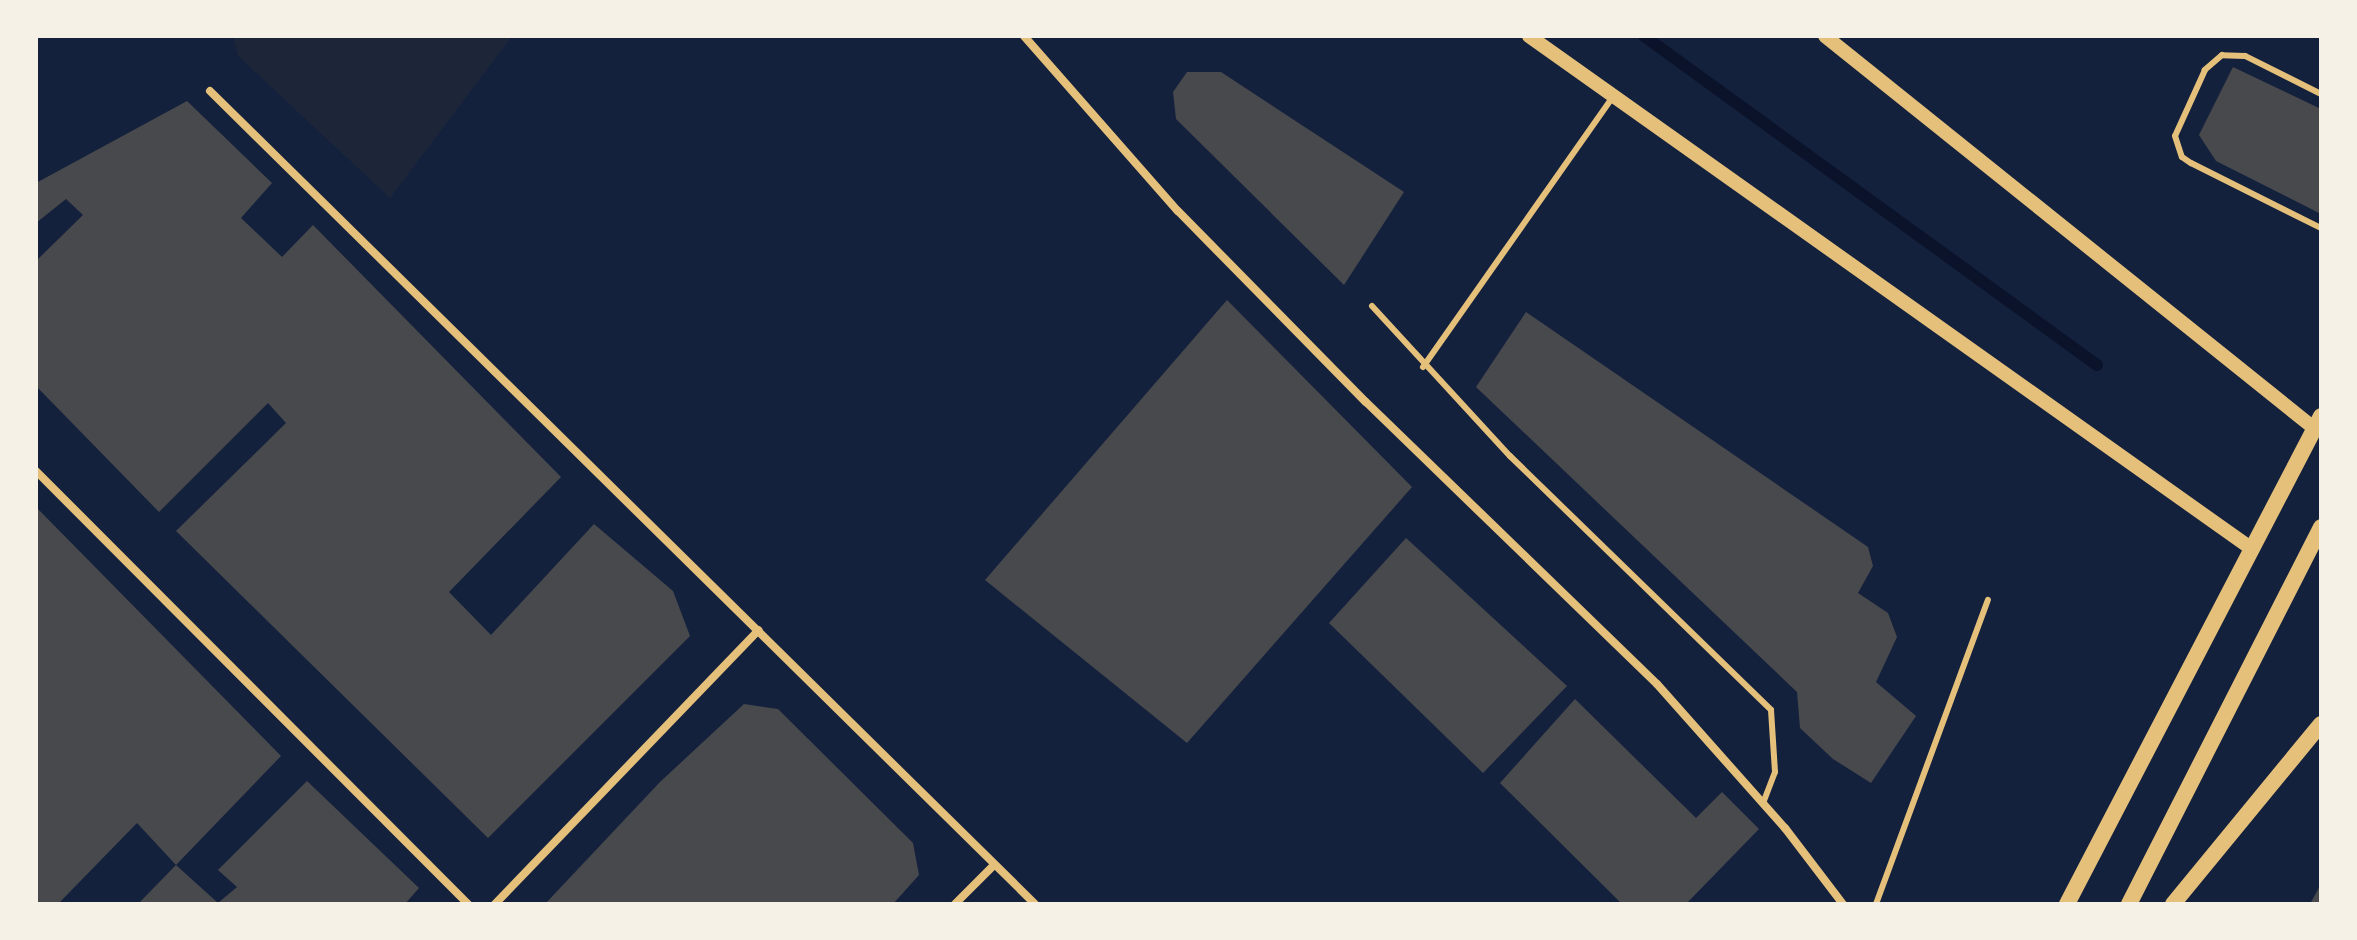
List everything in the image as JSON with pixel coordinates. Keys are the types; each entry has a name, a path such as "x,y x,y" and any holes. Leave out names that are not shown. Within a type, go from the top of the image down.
{"main road":[{"path":"2067,904 2319,426"},
{"path":"2129,904 2321,527"},
{"path":"2173,904 2321,724"}],"street":[{"path":"1024,36 1178,211 1366,402 1657,684 1763,804 1843,904"},
{"path":"1529,36 1615,94 2252,549"},
{"path":"1825,36 2319,426"},
{"path":"210,91 1035,904"},
{"path":"36,471 468,904"},
{"path":"495,904 759,630"},
{"path":"955,904 994,865"}],"lane":[{"path":"2321,94 2245,56 2222,55 2205,70 2175,136 2182,157 2191,163 2321,228"},
{"path":"1423,367 1615,94"},
{"path":"1372,306 1423,367 1771,710 1775,772 1763,804"},
{"path":"1876,904 1988,600"}],"shaded area":[{"path":"233,36 512,36 390,198 238,56"}],"building":[{"path":"2233,67 2321,109 2321,214 2216,161 2199,135"},
{"path":"1187,72 1221,72 1404,192 1344,285 1176,119 1173,92"},
{"path":"187,101 272,183 241,218 282,257 313,225 561,477 449,592 491,635 594,524 673,591 690,636 488,838 176,531 286,423 268,403 159,512 36,386 36,261 83,215 66,199 36,223 36,183"},
{"path":"1227,300 1412,487 1187,743 985,580"},
{"path":"1526,312 1868,547 1873,566 1858,593 1888,613 1897,637 1876,682 1916,716 1871,783 1833,759 1800,728 1797,692 1476,387"},
{"path":"36,507 281,756 176,865 137,823 58,904 36,904"},
{"path":"1406,538 1567,686 1483,773 1329,623"},
{"path":"1575,699 1696,818 1722,792 1759,829 1686,904 1622,904 1500,783"},
{"path":"744,704 778,709 913,843 919,875 893,904 545,904 660,782"},
{"path":"307,781 419,888 405,904 138,904 176,865 218,903 237,887 218,870"},
{"path":"2321,884 2321,904 2310,904"}],"waterway":[{"path":"1644,36 2097,365"}]}
